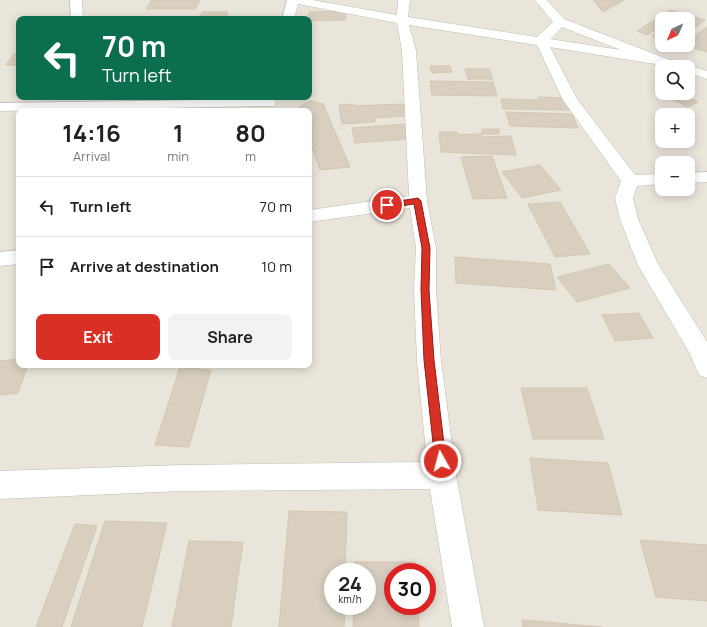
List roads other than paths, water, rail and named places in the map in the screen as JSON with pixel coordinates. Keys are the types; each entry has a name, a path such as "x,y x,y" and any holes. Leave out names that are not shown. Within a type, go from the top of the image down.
{"street":[{"path":"76,0 78,16"},
{"path":"289,16 294,0 403,10 541,41 657,60"},
{"path":"541,0 560,22 657,60"},
{"path":"403,10 409,51 418,201 426,248 425,290 429,360 442,475 468,627"},
{"path":"541,41 560,22"},
{"path":"541,41 570,100 630,181"},
{"path":"695,71 707,75"},
{"path":"0,107 50,102 136,106 270,104"},
{"path":"695,178 707,177"},
{"path":"630,181 655,179"},
{"path":"630,181 624,198 632,226 648,265 697,346 707,368"},
{"path":"312,216 418,201"},
{"path":"0,259 16,257"},
{"path":"0,485 182,478 442,475"}]}
